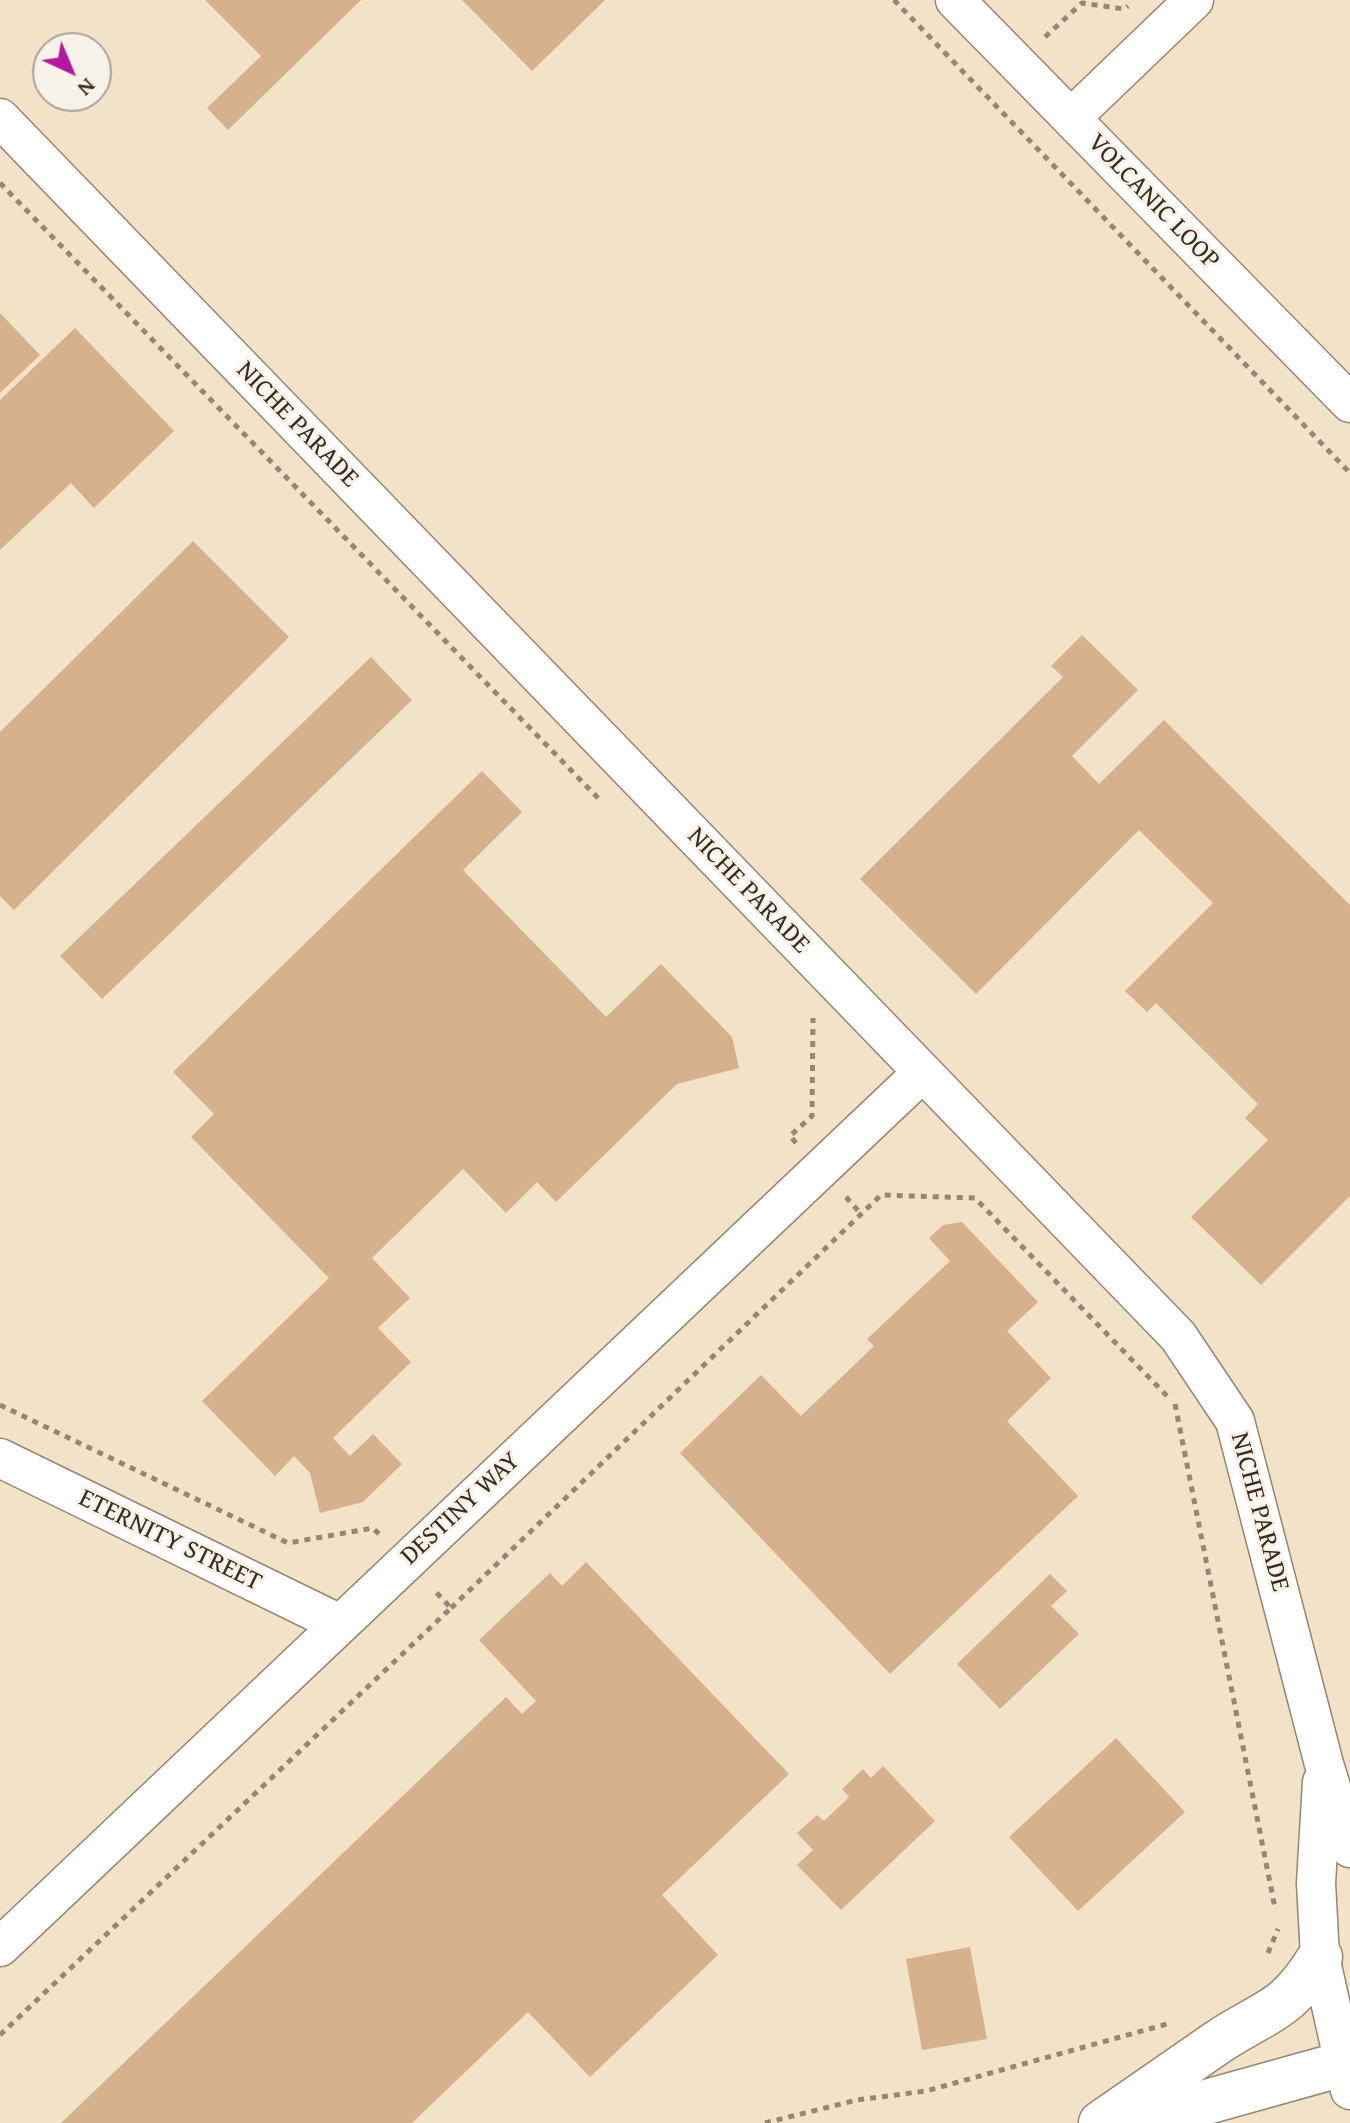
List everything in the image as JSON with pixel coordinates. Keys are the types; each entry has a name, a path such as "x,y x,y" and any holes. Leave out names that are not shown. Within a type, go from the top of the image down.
{"main road":[{"path":"1101,2123 1222,2040 1273,2013 1301,1989 1320,1957"},
{"path":"1131,2123 1348,2072"}],"street":[{"name":"VOLCANIC LOOP","path":"955,0 1350,403"},
{"path":"1071,118 1194,0"},
{"name":"NICHE PARADE","path":"0,118 1178,1336 1235,1421 1324,1764 1348,1833"},
{"name":"DESTINY WAY","path":"0,1947 923,1072"},
{"name":"ETERNITY STREET","path":"0,1458 340,1624"},
{"name":"NICHE PARADE","path":"1324,1764 1316,1883 1320,1957 1348,2072"}],"path":[{"path":"894,0 1350,473"},
{"path":"984,94 1082,3 1124,9 1134,0"},
{"path":"0,183 607,807"},
{"path":"804,1010 815,1021 812,1116 790,1136 861,1214"},
{"path":"451,1608 881,1195 975,1198 1174,1403 1276,1912"},
{"path":"1267,1956 1279,1928"},
{"path":"765,2123 857,2100 926,2091 1175,2021"}],"building":[{"path":"205,0 361,0 228,130 207,108 261,56"},
{"path":"462,0 605,0 532,71"},
{"path":"0,313 40,355 0,393"},
{"path":"75,328 174,431 94,508 71,483 0,550 0,400"},
{"path":"193,541 289,637 14,910 0,896 0,732"},
{"path":"1082,635 1138,690 1072,756 1099,784 1164,720 1350,905 1350,1196 1261,1285 1191,1217 1268,1140 1245,1118 1258,1104 1156,1003 1147,1012 1125,991 1213,903 1139,830 976,994 860,879 1063,677 1051,666"},
{"path":"371,657 412,700 102,999 60,956"},
{"path":"482,771 522,812 463,870 606,1017 661,964 732,1037 739,1068 677,1084 556,1202 537,1182 506,1213 463,1169 372,1258 410,1298 378,1328 411,1362 333,1438 350,1456 373,1434 402,1464 363,1502 320,1513 310,1473 294,1456 275,1476 202,1401 329,1278 191,1137 214,1114 173,1072"},
{"path":"962,1222 1038,1302 1007,1331 1051,1378 1007,1421 1078,1496 890,1674 680,1453 761,1375 801,1416 874,1346 867,1339 950,1261 929,1238 943,1225"},
{"path":"586,1562 789,1774 662,1895 718,1955 590,2077 528,2012 412,2123 61,2123 506,1697 522,1714 536,1701 479,1640 550,1573 562,1586"},
{"path":"1050,1574 1067,1591 1051,1606 1079,1634 1000,1709 957,1664"},
{"path":"1116,1738 1185,1812 1078,1911 1009,1837"},
{"path":"883,1766 935,1821 841,1910 797,1865 813,1850 797,1833 817,1815 824,1821 849,1797 842,1789 863,1769 871,1778"},
{"path":"970,1947 987,2039 922,2050 906,1959"}]}
